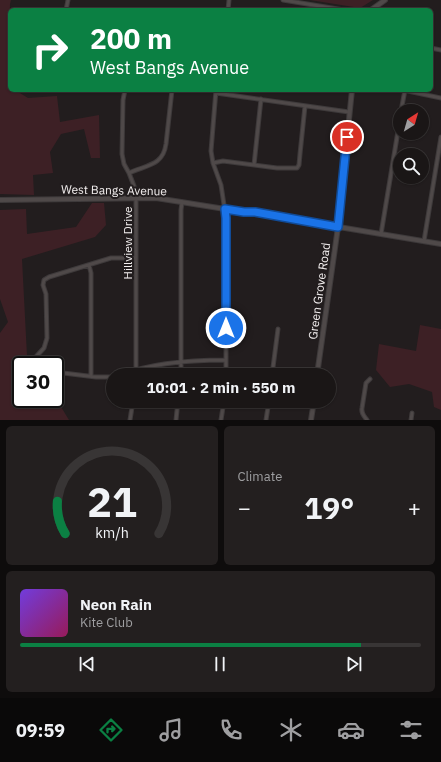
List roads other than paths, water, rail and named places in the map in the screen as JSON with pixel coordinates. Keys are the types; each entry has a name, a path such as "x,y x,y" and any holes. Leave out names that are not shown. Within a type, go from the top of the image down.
{"street":[{"path":"283,0 332,8"},
{"path":"374,8 385,0"},
{"name":"Hillview Drive","path":"125,92 123,100 122,154 124,164 130,173 136,191 136,368"},
{"path":"130,173 154,164 164,153 172,92"},
{"path":"226,368 225,209 221,185 211,151 216,92 349,112"},
{"name":"Green Grove Road","path":"318,368 338,227 352,92"},
{"path":"402,104 404,92"},
{"path":"413,92 441,98"},
{"path":"254,166 261,99"},
{"path":"214,163 223,161 254,166 297,168 299,165 305,106"},
{"path":"424,241 441,138"},
{"path":"381,234 397,140"},
{"name":"West Bangs Avenue","path":"0,200 156,198 244,212 255,212 441,244"},
{"path":"181,368 182,202"},
{"path":"37,356 44,348 47,338 46,294 44,285 46,278 114,258 136,258"},
{"path":"89,265 91,273 92,369 90,376"},
{"path":"273,368 278,330"},
{"path":"144,368 201,360 226,360"},
{"path":"64,373 106,377"},
{"path":"367,420 363,415 362,408 366,383 370,379"},
{"path":"130,420 132,408"},
{"path":"176,420 177,408"},
{"path":"221,420 223,408"},
{"path":"266,420 268,408"},
{"path":"311,420 313,408"},
{"path":"411,420 412,414"}]}
